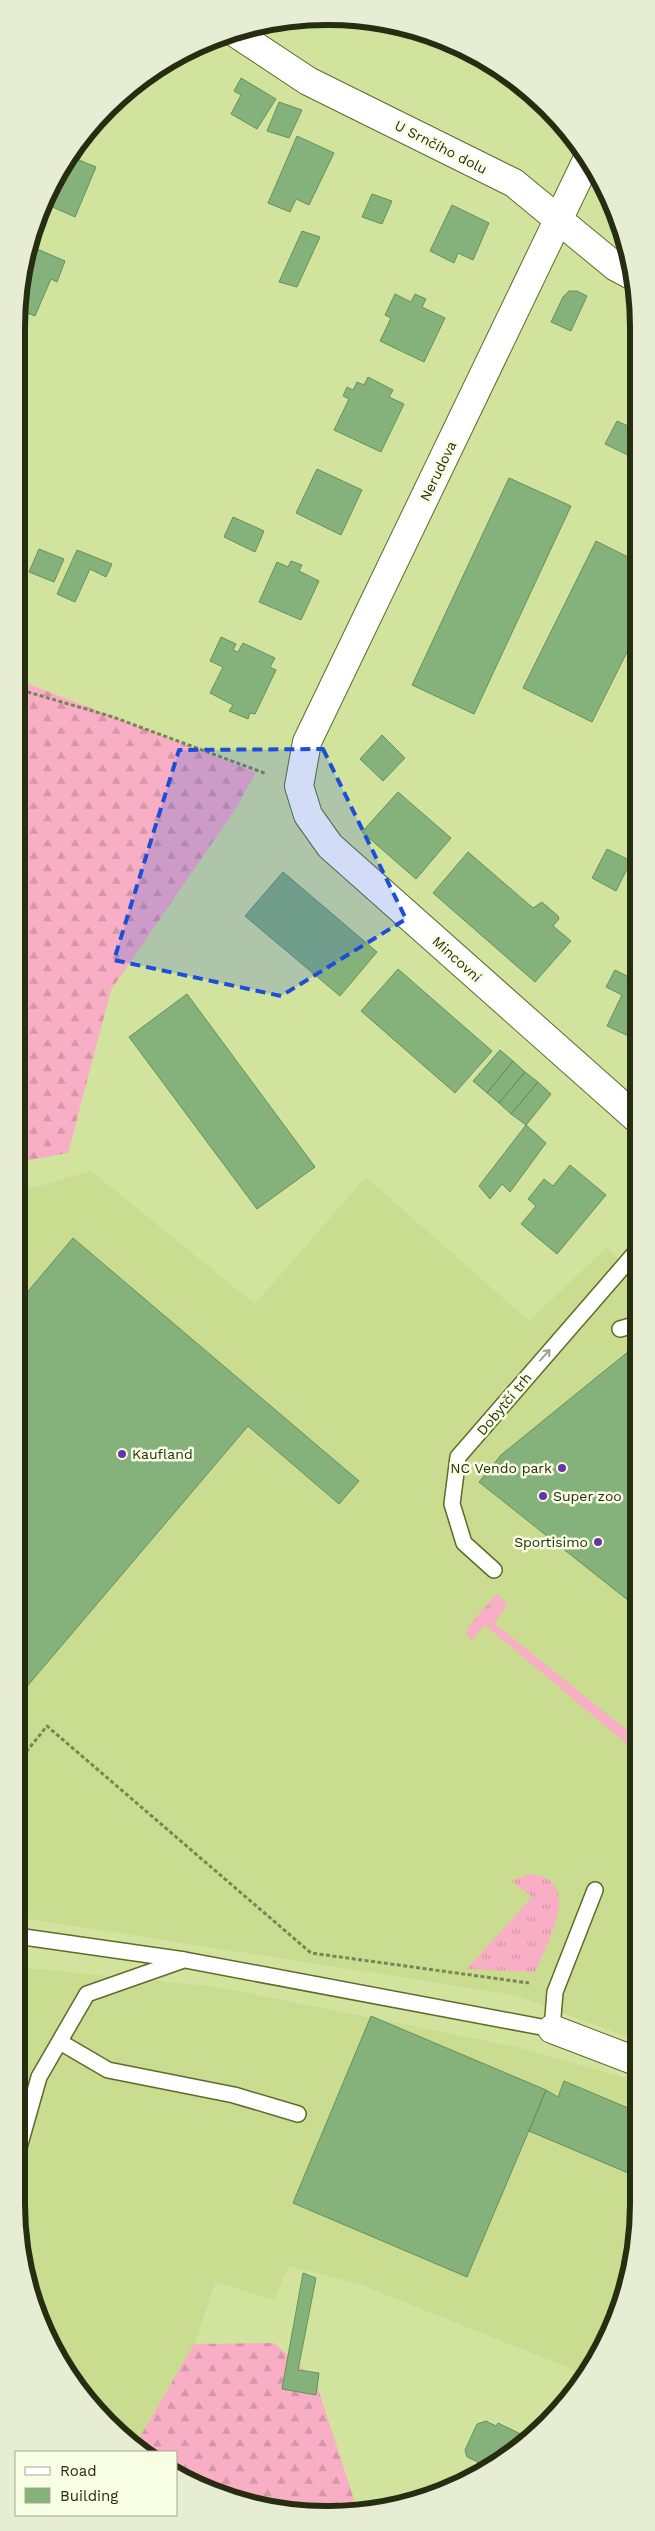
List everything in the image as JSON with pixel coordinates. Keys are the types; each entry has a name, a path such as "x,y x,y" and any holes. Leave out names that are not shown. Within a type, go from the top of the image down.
{"street":[{"name":"U Srnčího dolu","path":"243,37 308,81 514,183 616,267 625,272"},
{"name":"Nerudova","path":"298,786 307,742 584,167"},
{"name":"Mincovní","path":"298,786 308,814 330,846 630,1113"},
{"path":"552,2029 630,2059"}],"lane":[{"name":"Dobytčí trh","path":"494,1570 464,1543 452,1504 458,1457 630,1258"},
{"path":"25,1937 185,1960 552,2029 555,1992 595,1890"},
{"path":"25,2128 40,2077 87,1994 185,1960"},
{"path":"60,2042 108,2070 234,2095 298,2114"}],"path":[{"path":"25,691 113,717 298,786"},
{"path":"25,1753 47,1726 311,1953 533,1984 555,1992"}],"highlighted area":[{"path":"323,749 406,919 281,996 114,960 179,750"}],"shaded area":[{"path":"91,1171 255,1304 366,1177 529,1321 606,1248 630,1269 630,2038 515,1995 25,1918 25,1190"},
{"path":"25,1968 218,1987 513,2046 630,2079 630,2204 624,2263 620,2282 607,2319 579,2372 359,2284 289,2266 274,2300 216,2282 194,2344 139,2439 100,2403 76,2372 56,2337 35,2282 26,2223"}],"green space":[{"path":"25,683 256,772 236,808 111,990 68,1153 25,1161"},
{"path":"496,1594 508,1604 494,1623 630,1733 630,1747 485,1625 471,1640 466,1635 469,1626"},
{"path":"528,1874 542,1877 551,1882 558,1893 559,1903 554,1928 535,1972 467,1969 532,1897 512,1881"},
{"path":"274,2343 315,2379 355,2504 308,2505 249,2496 212,2483 178,2466 178,2451 154,2451 139,2439 194,2344"}],"building":[{"path":"241,78 276,99 257,129 231,114 241,95 234,91"},
{"path":"279,102 302,110 289,138 267,131"},
{"path":"297,136 334,153 309,205 296,199 290,212 268,203"},
{"path":"82,151 79,160 96,167 75,217 51,206 66,176"},
{"path":"372,194 392,201 382,224 362,217"},
{"path":"452,205 489,223 473,260 458,253 454,263 430,251"},
{"path":"302,231 320,237 297,287 279,282"},
{"path":"35,248 65,261 57,282 51,279 35,316 26,312"},
{"path":"569,291 577,291 587,296 571,331 551,322 563,297"},
{"path":"395,294 411,302 415,294 426,299 422,307 445,318 424,362 380,341 391,318 385,315"},
{"path":"368,377 393,390 389,397 404,404 381,452 334,430 349,399 343,396 347,387 353,390 357,382 364,385"},
{"path":"617,421 628,426 630,422 630,456 605,444"},
{"path":"317,469 362,490 341,535 296,513"},
{"path":"509,478 571,506 474,714 412,685"},
{"path":"233,517 264,531 255,552 224,537"},
{"path":"596,541 630,558 630,646 592,722 523,688"},
{"path":"39,549 64,559 54,582 29,572"},
{"path":"77,550 112,564 106,577 90,569 75,602 57,594"},
{"path":"291,561 302,565 299,571 319,581 301,620 259,602 277,562 288,567"},
{"path":"221,637 236,644 233,650 238,652 243,643 275,658 270,667 276,670 255,714 250,713 248,719 229,711 233,705 210,693 223,667 210,661"},
{"path":"382,735 405,758 383,781 360,759"},
{"path":"398,792 451,838 416,879 362,832"},
{"path":"607,849 630,860 616,891 592,878"},
{"path":"468,852 533,908 542,902 558,916 559,919 553,926 571,941 535,982 433,893"},
{"path":"283,872 377,952 340,996 245,916"},
{"path":"398,969 492,1051 455,1093 361,1011"},
{"path":"615,970 630,978 630,1037 607,1026 622,995 606,987"},
{"path":"187,994 315,1167 257,1209 129,1037"},
{"path":"500,1050 513,1061 487,1093 473,1081"},
{"path":"513,1061 525,1072 499,1103 487,1093"},
{"path":"525,1072 538,1082 511,1114 499,1103"},
{"path":"538,1082 551,1094 526,1125 511,1114"},
{"path":"526,1125 546,1143 510,1192 502,1184 490,1199 479,1186"},
{"path":"570,1165 606,1195 557,1254 521,1224 536,1206 528,1199 544,1179 553,1186"},
{"name":"Kaufland","path":"73,1238 359,1481 339,1504 248,1426 25,1689 25,1295"},
{"name":"NC Vendo park","path":"630,1351 630,1602 479,1482 501,1455"},
{"path":"371,2016 546,2090 467,2277 293,2203"},
{"path":"564,2081 630,2109 630,2174 529,2131 546,2090 558,2097"},
{"path":"303,2273 316,2278 298,2370 319,2373 316,2395 282,2389"},
{"path":"486,2421 496,2426 498,2423 522,2435 496,2455 477,2466 478,2462 467,2457 465,2450 477,2424"}],"place":[{"name":"Kaufland","path":"122,1454"},
{"name":"NC Vendo park","path":"562,1468"},
{"name":"Super zoo","path":"543,1496"},
{"name":"Sportisimo","path":"598,1542"}]}
